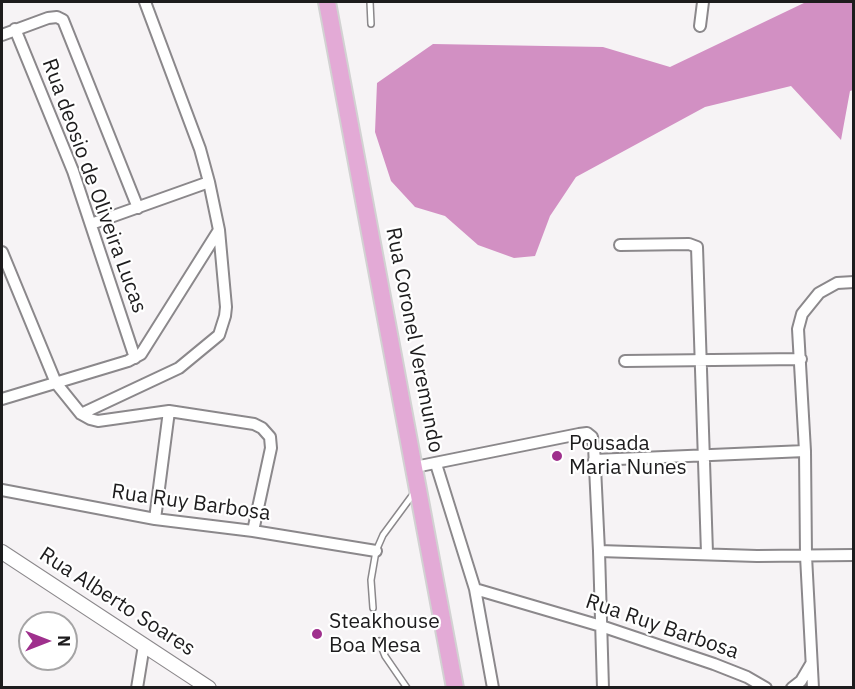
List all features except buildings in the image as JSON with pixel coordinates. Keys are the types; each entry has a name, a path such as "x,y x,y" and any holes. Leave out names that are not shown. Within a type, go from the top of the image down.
{"highway":[{"name":"Rua Coronel Veremundo","path":"327,2 419,487 454,687"}],"main road":[{"name":"Rua Alberto Soares","path":"2,552 209,687"}],"street":[{"path":"81,414 179,368 219,335 226,307 219,230 209,182 200,149 145,2"},
{"path":"700,26 703,2"},
{"path":"2,35 48,18 57,17 63,20 138,208"},
{"name":"Rua deosio de Oliveira Lucas","path":"15,29 73,171 135,358"},
{"path":"91,224 209,182"},
{"path":"2,399 135,358 141,354 219,230"},
{"path":"620,244 689,244 697,247 707,553"},
{"path":"2,252 56,383 81,414 98,421 169,411 254,424 262,428 270,437 271,448 253,531"},
{"path":"813,687 806,556 805,451 798,329 802,315 819,293 837,282 854,282"},
{"path":"625,362 801,359"},
{"path":"155,519 169,411"},
{"path":"415,467 579,434 587,433 592,437 599,551 603,687"},
{"path":"594,460 805,451"},
{"path":"436,464 476,589 493,687"},
{"name":"Rua Ruy Barbosa","path":"2,490 155,519 253,531 376,551"},
{"path":"599,551 854,555"},
{"name":"Rua Ruy Barbosa","path":"476,589 714,663 765,687"},
{"path":"137,687 144,645"},
{"path":"792,687 801,681 811,663"}],"lane":[{"path":"370,2 371,24"},
{"path":"373,608 371,580 376,551 383,535 419,487"},
{"path":"379,640 385,656 407,687"}],"shaded area":[{"path":"806,2 853,2 853,90 850,91 841,140 791,86 705,107 576,177 550,216 535,256 514,258 478,245 445,216 415,207 391,181 375,132 377,83 433,44 603,47 670,67"}],"place":[{"name":"Pousada Maria Nunes","path":"557,456"},
{"name":"Steakhouse Boa Mesa","path":"317,634"}]}
